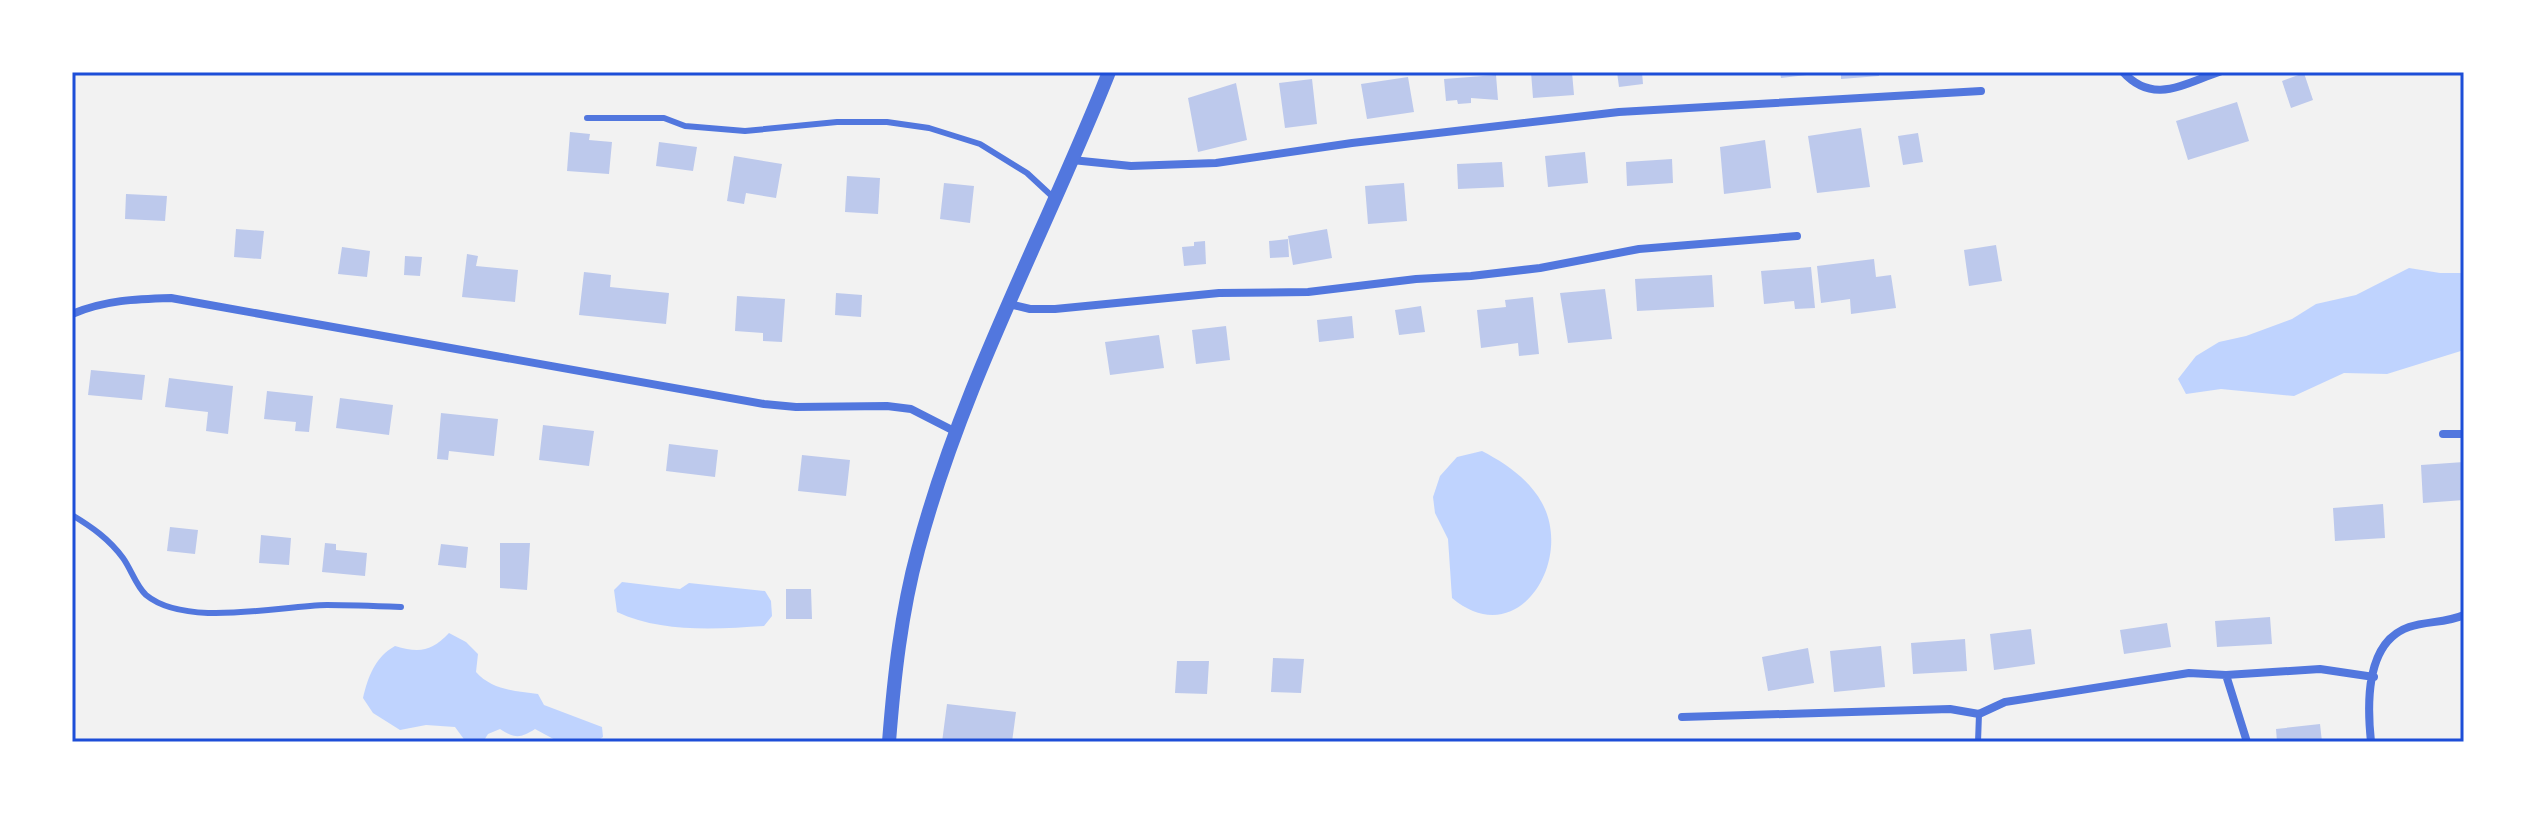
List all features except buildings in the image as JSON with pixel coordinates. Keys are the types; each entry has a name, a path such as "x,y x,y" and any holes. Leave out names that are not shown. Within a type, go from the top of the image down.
{"street":[{"path":"889,742 893,687 918,551 956,432 1109,72"},
{"path":"2123,72 2143,87 2164,92 2219,72"},
{"path":"1072,160 1131,166 1216,163 1352,143 1619,112 1981,91"},
{"path":"1009,304 1030,309 1055,309 1203,297 1219,293 1308,292 1540,268 1639,249 1797,236"},
{"path":"72,314 104,302 171,298 764,404 911,409 956,432"},
{"path":"2443,434 2464,434"},
{"path":"2371,742 2369,693 2376,658 2396,634 2410,627 2453,620 2464,615"},
{"path":"1682,717 1950,709 1979,714 2005,702 2189,673 2226,675 2320,669 2374,677"},
{"path":"2226,675 2247,742"}],"lane":[{"path":"587,118 664,118 685,126 745,131 837,122 887,122 929,128 980,144 1027,173 1055,199"},
{"path":"72,515 98,530 123,558 144,594 166,607 205,613 325,605 401,607"},
{"path":"1978,742 1979,714"}],"water":[{"path":"2409,268 2464,273 2464,350 2387,374 2344,373 2294,396 2221,389 2186,394 2178,379 2196,356 2219,342 2292,319 2316,304 2356,295"},
{"path":"1482,451 1508,466 1530,486 1542,503 1550,526 1551,550 1545,573 1534,593 1518,607 1498,615 1476,612 1452,598 1448,539 1435,513 1433,497 1440,476 1457,457"},
{"path":"622,582 680,589 689,583 765,591 771,601 772,616 764,626 708,628 670,626 634,619 617,612 614,590"},
{"path":"449,633 466,642 478,654 476,672 489,683 504,689 538,694 544,705 602,727 603,737 595,742 559,742 535,729 518,736 500,729 488,734 483,742 466,742 455,727 426,725 400,730 373,713 363,698 370,675 382,656 395,646 411,650 430,647"}]}
